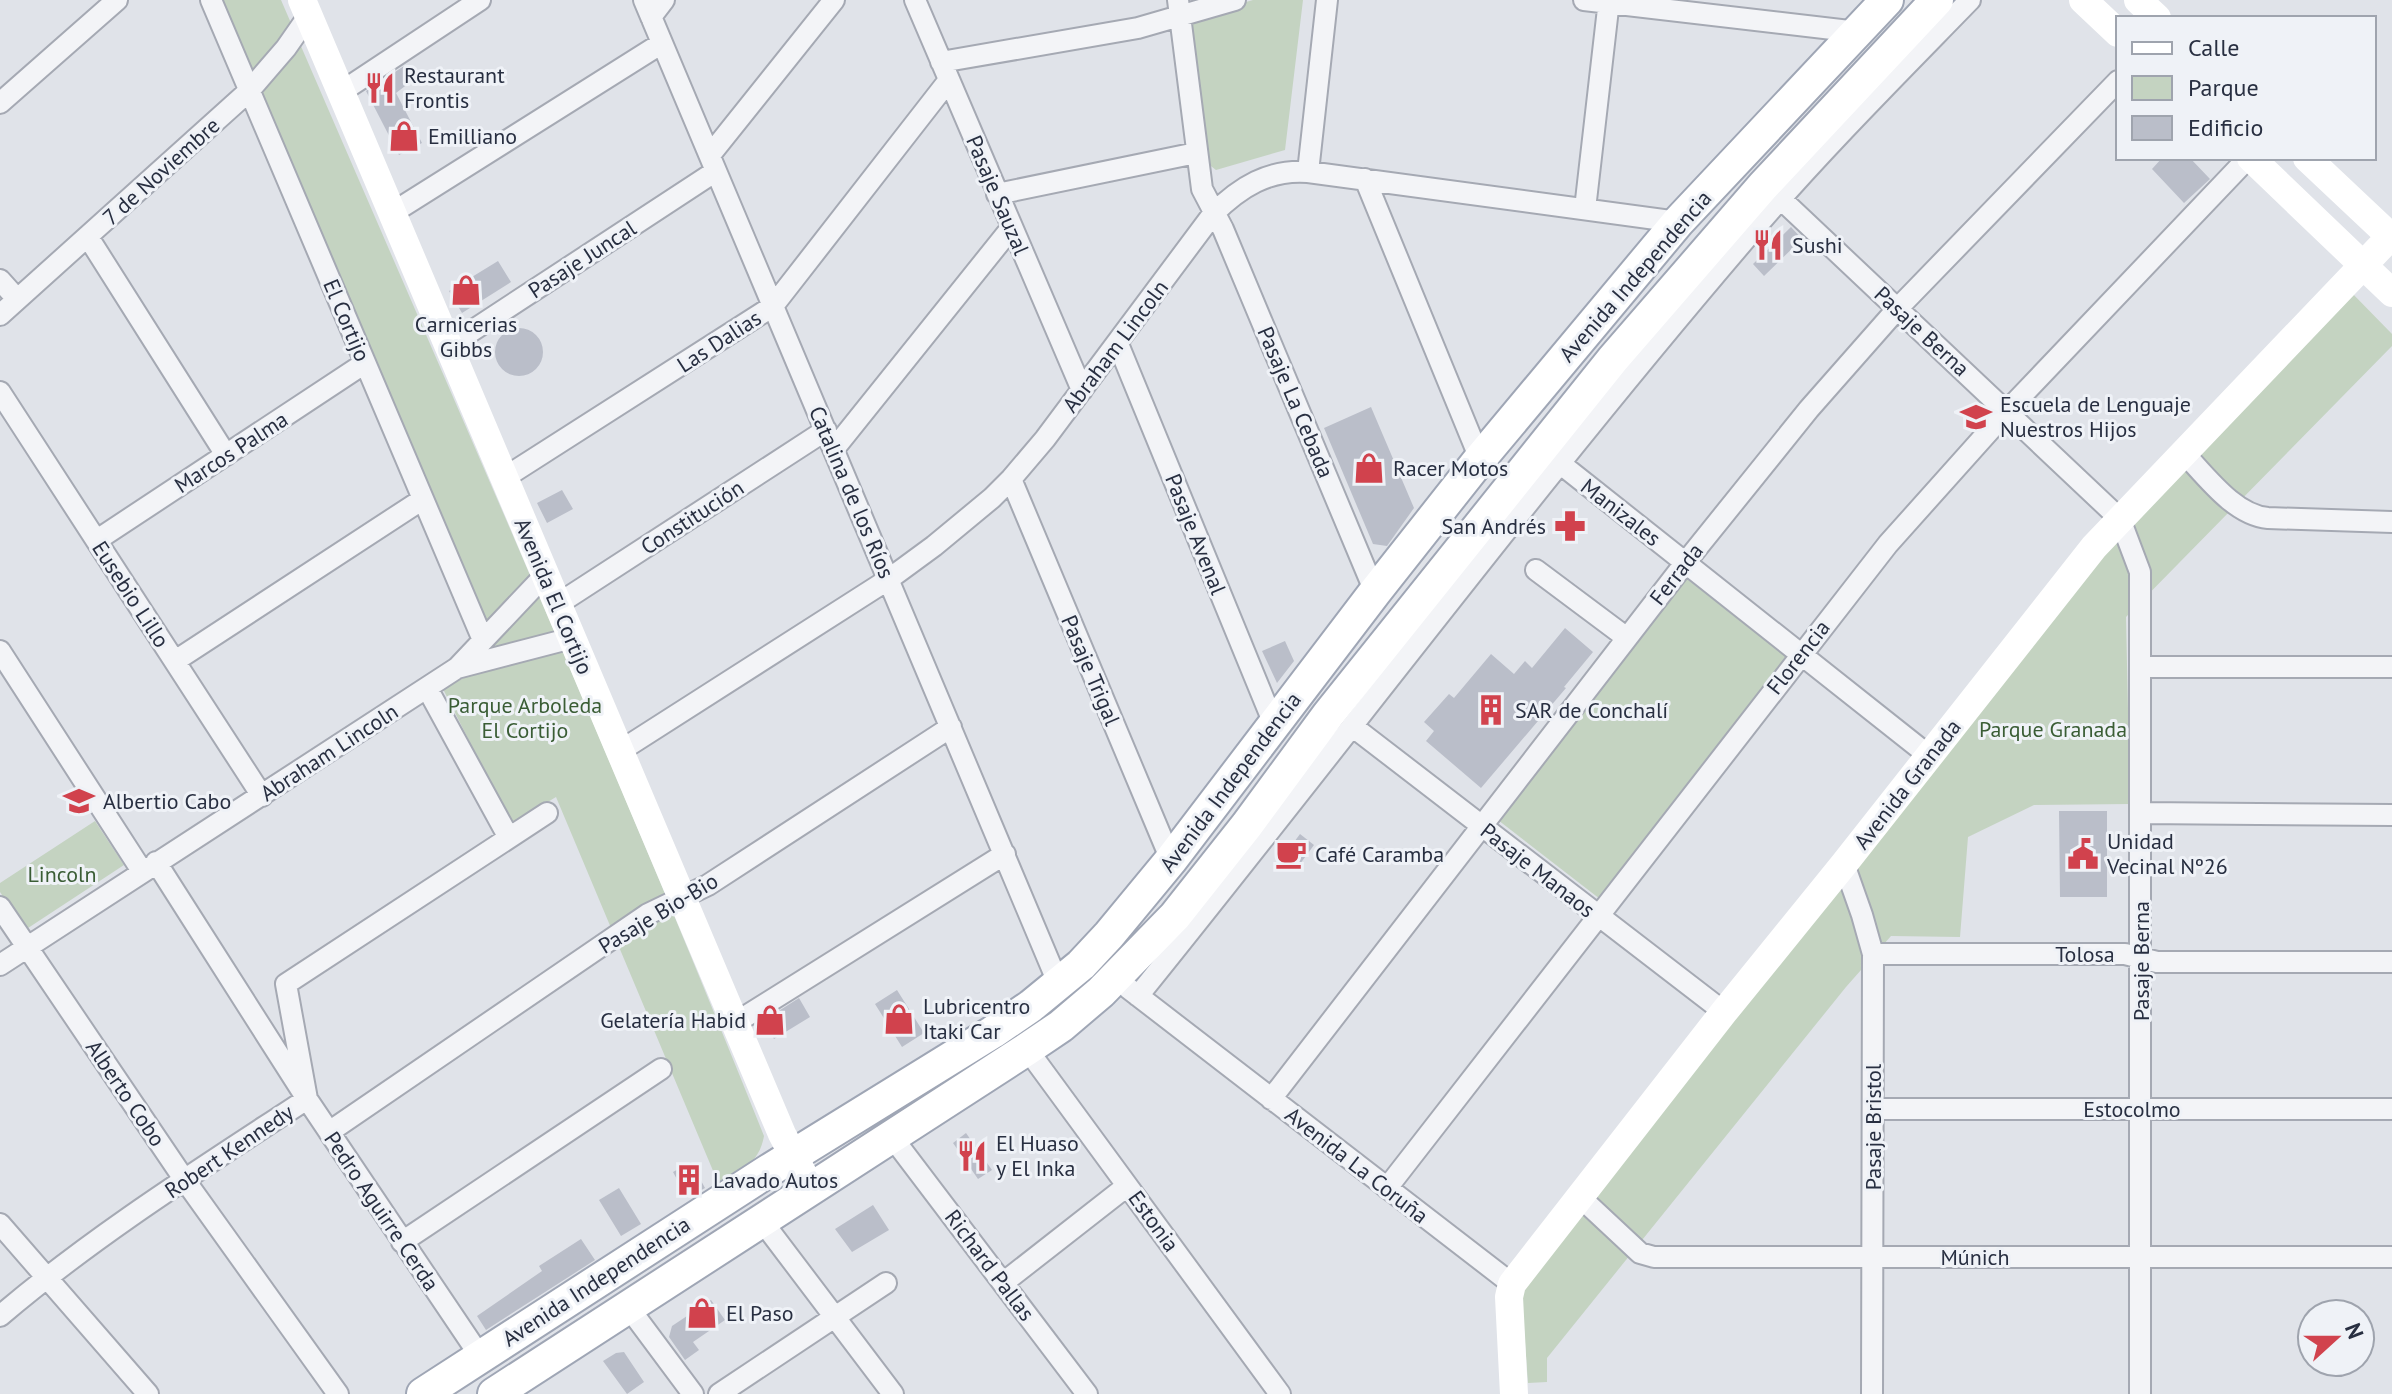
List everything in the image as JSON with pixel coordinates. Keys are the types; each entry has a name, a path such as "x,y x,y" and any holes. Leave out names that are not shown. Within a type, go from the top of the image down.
{"main road":[{"name":"Avenida Independencia","path":"423,1394 793,1156 993,1032 1059,985 1095,951 1171,860 1480,459 1678,222 1887,0"},
{"name":"Avenida Independencia","path":"494,1394 1061,1026 1127,987 1175,916 1328,715 1550,456 1613,359 1763,186 1937,0"}],"street":[{"path":"0,103 117,0"},
{"name":"El Cortijo","path":"211,0 483,640"},
{"path":"341,92 480,0"},
{"path":"647,8 664,0"},
{"name":"Pasaje Juncal","path":"449,346 713,163 834,0"},
{"name":"Pasaje Sauzal","path":"915,0 1082,390"},
{"path":"945,71 1138,28 1179,8 1235,0"},
{"path":"1308,172 1327,0"},
{"path":"1584,0 1858,32"},
{"name":"Avenida Independencia","path":"1127,987 1352,726 1550,456 1781,199 1970,0"},
{"path":"2083,0 2116,31"},
{"path":"2138,0 2155,16"},
{"path":"1585,209 1609,1"},
{"name":"7 de Noviembre","path":"0,315 249,91 286,48 305,8"},
{"name":"Avenida El Cortijo","path":"305,8 782,1134 811,1189"},
{"name":"Catalina de los Ríos","path":"647,8 1059,985"},
{"name":"Pasaje La Cebada","path":"1179,8 1202,189 1223,229 1375,592"},
{"path":"392,213 662,43"},
{"name":"Las Dalias","path":"504,478 773,306 945,71"},
{"name":"Ferrada","path":"1271,1099 1685,563 1809,409 1898,308 2116,83"},
{"path":"997,194 1196,153"},
{"name":"Florencia","path":"1387,1188 1888,544 2007,411 2247,160"},
{"path":"2251,160 2392,293"},
{"path":"2309,160 2391,236"},
{"name":"Abraham Lincoln","path":"620,751 889,579 971,516 1011,479 1118,344 1213,214 1239,191 1262,178 1283,172 1308,172 1678,222"},
{"path":"1365,179 1480,459"},
{"name":"Pasaje Berna","path":"1781,199 2120,519 2140,572 2140,1394"},
{"name":"Constitución","path":"558,604 830,439 1012,227"},
{"name":"Avenida Granada","path":"1512,1284 2094,547 2391,236"},
{"path":"88,237 226,455"},
{"path":"0,280 17,299"},
{"name":"Pasaje Avenal","path":"1118,344 1274,724"},
{"name":"Marcos Palma","path":"97,540 365,363"},
{"name":"Eusebio Lillo","path":"0,392 262,796"},
{"path":"2183,452 2250,515 2392,522"},
{"name":"Manizales","path":"1550,456 1928,755"},
{"name":"Pasaje Trigal","path":"1011,479 1171,860"},
{"path":"175,661 423,499"},
{"path":"1536,570 1627,638"},
{"name":"Abraham Lincoln","path":"0,965 457,668 545,575"},
{"name":"Abraham Lincoln","path":"457,668 572,638"},
{"name":"Pedro Aguirre Cerda","path":"0,651 480,1356"},
{"path":"2141,667 2392,667"},
{"path":"427,688 509,838"},
{"name":"Pasaje Manaos","path":"1352,726 1724,1012"},
{"name":"Pasaje Bio-Bio","path":"329,1132 648,914 708,885 951,727"},
{"name":"Robert Kennedy","path":"0,1316 45,1277 184,1179 307,1099 286,984 547,813"},
{"path":"2141,813 2392,815"},
{"path":"735,1023 1005,854"},
{"name":"Pasaje Bristol","path":"1844,864 1873,954 1872,1394"},
{"name":"Alberto Cobo","path":"0,907 184,1179 338,1394"},
{"name":"Tolosa","path":"1873,954 2125,954 2157,962 2392,962"},
{"name":"Avenida La Coruña","path":"1127,987 1512,1284"},
{"name":"Estonia","path":"1027,1049 1280,1394"},
{"path":"402,1242 661,1069"},
{"name":"Estocolmo","path":"1873,1109 2392,1109"},
{"name":"Richard Pallas","path":"892,1137 1087,1394"},
{"path":"1003,1283 1127,1186"},
{"name":"Múnich","path":"1580,1197 1645,1256 2392,1257"},
{"path":"762,1221 893,1394"},
{"path":"0,1224 148,1394"},
{"path":"719,1394 886,1283"},
{"path":"1512,1284 1509,1297 1514,1394"},
{"path":"629,1308 693,1394"}],"green space":[{"name":"Parque Arboleda El Cortijo","path":"220,0 281,0 647,850 764,1136 753,1160 719,1185 556,797 511,824 443,689 490,664"},
{"path":"1253,0 1303,0 1285,150 1216,170 1207,163 1190,18"},
{"name":"Parque Granada","path":"2350,291 2392,334 2392,346 2126,617 2130,804 2034,805 1968,837 1960,937 1891,936 1846,987 1547,1358 1547,1382 1528,1383 1521,1288 2109,540"},
{"path":"1686,578 1787,657 1600,899 1498,820"},
{"name":"Lincoln","path":"95,821 124,865 25,930 0,892 0,883"}],"building":[{"path":"404,66 413,80 396,93 422,143 399,155 366,91"},
{"path":"2160,160 2192,160 2210,179 2184,203 2152,169"},
{"path":"1791,227 1802,239 1764,276 1753,264"},
{"path":"498,261 511,282 462,313 449,291"},
{"path":"519,328 536,335 543,352 536,369 519,376 502,369 495,352 502,335"},
{"name":"Racer Motos","path":"1371,407 1414,508 1387,546 1373,544 1324,428"},
{"path":"562,490 573,509 547,523 537,503"},
{"name":"SAR de Conchalí","path":"1565,628 1593,652 1481,788 1426,741 1434,731 1424,722 1449,694 1454,698 1491,654 1514,674 1525,661 1532,668"},
{"path":"1285,641 1294,661 1277,683 1262,651"},
{"name":"Unidad Vecinal Nº26","path":"2059,811 2107,811 2107,897 2060,897"},
{"path":"1300,834 1314,845 1297,868 1283,857"},
{"name":"Lubricentro Itaki Car","path":"897,990 924,1033 902,1047 875,1004"},
{"path":"799,998 810,1017 774,1039 763,1021"},
{"name":"El Huaso y El Inka","path":"966,1133 992,1170 978,1179 953,1143"},
{"name":"Lavado Autos","path":"691,1162 705,1188 687,1198 673,1172"},
{"path":"619,1188 641,1224 621,1236 599,1200"},
{"path":"873,1205 889,1230 852,1252 835,1229"},
{"path":"581,1239 595,1260 486,1330 477,1316 542,1271 539,1266"},
{"path":"711,1300 725,1320 693,1342 699,1350 685,1360 669,1337 672,1326"},
{"path":"624,1352 644,1382 627,1394 603,1361"}],"place":[{"name":"Restaurant Frontis","path":"380,88"},
{"name":"Emilliano","path":"404,136"},
{"name":"Sushi","path":"1768,245"},
{"name":"Carnicerias Gibbs","path":"466,290"},
{"name":"Escuela de Lenguaje Nuestros Hijos","path":"1976,417"},
{"name":"Racer Motos","path":"1369,468"},
{"name":"San Andrés","path":"1570,526"},
{"name":"SAR de Conchalí","path":"1491,710"},
{"name":"Albertio Cabo","path":"79,801"},
{"name":"Café Caramba","path":"1291,854"},
{"name":"Unidad Vecinal Nº26","path":"2083,854"},
{"name":"Lubricentro Itaki Car","path":"899,1019"},
{"name":"Gelatería Habid","path":"770,1020"},
{"name":"El Huaso y El Inka","path":"972,1156"},
{"name":"Lavado Autos","path":"689,1180"},
{"name":"El Paso","path":"702,1313"}]}
